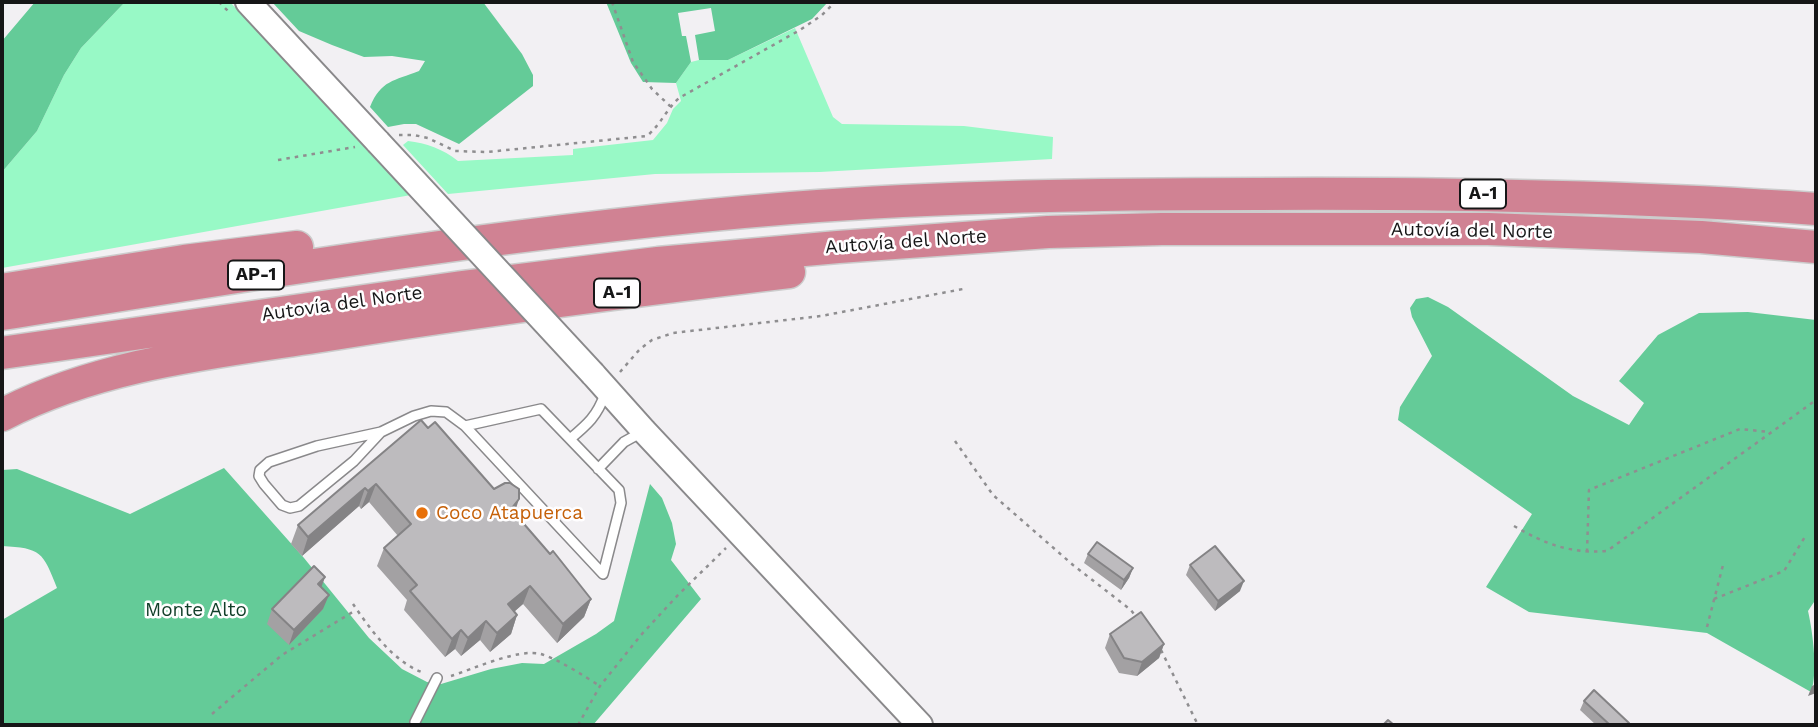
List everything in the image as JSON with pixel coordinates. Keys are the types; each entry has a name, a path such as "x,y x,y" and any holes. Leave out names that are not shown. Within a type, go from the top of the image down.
{"highway":[{"name":"Autovía del Norte","path":"2,314 510,237 793,208 934,199 1436,193 1816,209"},
{"name":"A-1","path":"2,290 184,261 321,245 482,229 510,237"},
{"name":"A-1","path":"2,415 42,396 125,370 387,325 833,267 1243,229"},
{"name":"Autovía del Norte","path":"2,353 462,287 658,263 1048,232 1488,229 1701,237 1816,247"}],"main road":[{"path":"247,2 920,725"}],"lane":[{"path":"570,439 591,421 601,406 600,381"},
{"path":"381,432 354,461 299,506 290,508 282,505 259,476 260,470 269,463 317,446 381,432 431,411 446,412 465,426 603,574 621,503 619,490 541,409 465,426"},
{"path":"598,469 624,442 644,431"},
{"path":"415,722 437,678"}],"path":[{"path":"611,2 633,62 652,89 670,106"},
{"path":"278,160 378,142 400,135 428,138 455,151 487,152 647,136 657,128 670,106 679,98 800,30 835,2"},
{"path":"600,381 652,340 673,333 821,316 963,289"},
{"path":"1514,526 1539,540 1565,548 1587,553 1607,551 1816,400"},
{"path":"1587,553 1589,490 1740,429 1770,432"},
{"path":"955,441 993,495 1073,565 1130,610 1137,619"},
{"path":"578,725 600,686 641,635 678,595 742,535"},
{"path":"1714,599 1784,571 1806,535"},
{"path":"1707,627 1723,565"},
{"path":"353,604 376,636 395,655 415,670 440,679 508,656 540,654 600,686"},
{"path":"212,714 282,655 357,609"},
{"path":"1158,646 1165,655 1198,725"}],"green space":[{"path":"35,2 125,2 81,48 64,75 37,131 2,172 2,41"},
{"path":"125,2 230,2 411,195 2,268 2,172 37,131 64,75 81,48"},
{"path":"272,2 483,2 522,54 533,75 533,86 459,144 416,124 388,127 370,107 374,98 389,83 419,71 425,61 392,56 364,57 332,45 299,31"},
{"path":"606,2 828,2 812,19 728,60 699,60 695,35 715,31 711,8 678,13 691,62 676,83 643,82 631,63"},
{"path":"795,28 833,117 842,124 964,126 1053,137 1052,159 820,172 655,174 448,194 403,145 408,141 428,145 458,161 573,155 573,149 653,140 681,101 676,83 691,62 728,60"},
{"path":"1428,297 1448,307 1573,396 1629,425 1644,403 1619,381 1658,335 1699,313 1748,312 1816,320 1816,599 1808,611 1814,664 1811,692 1707,633 1529,612 1486,587 1532,514 1398,420 1400,407 1432,356 1410,308 1416,299"},
{"name":"Monte Alto","path":"224,468 304,558 369,638 402,669 427,682 441,684 522,663 544,664 614,621 650,484 662,498 672,523 676,544 671,560 701,599 593,725 2,725 2,620 57,588 39,554 25,548 2,546 2,470 17,469 130,514"}],"building":[{"path":"421,420 428,428 435,422 494,489 510,483 519,489 519,499 511,509 550,554 553,551 591,599 563,624 530,586 508,604 517,615 497,633 486,621 468,638 461,630 452,639 410,591 417,585 384,548 411,524 376,484 368,491 365,488 308,537 298,525"},
{"path":"1097,542 1133,568 1124,580 1088,554"},
{"path":"1215,546 1244,581 1218,601 1190,565"},
{"path":"314,566 325,577 318,584 329,595 294,630 272,609"},
{"path":"1141,612 1164,644 1142,662 1124,658 1110,634"},
{"path":"1594,690 1629,723 1627,725 1610,725 1584,701"}],"place":[{"name":"Coco Atapuerca","path":"422,513"}]}
